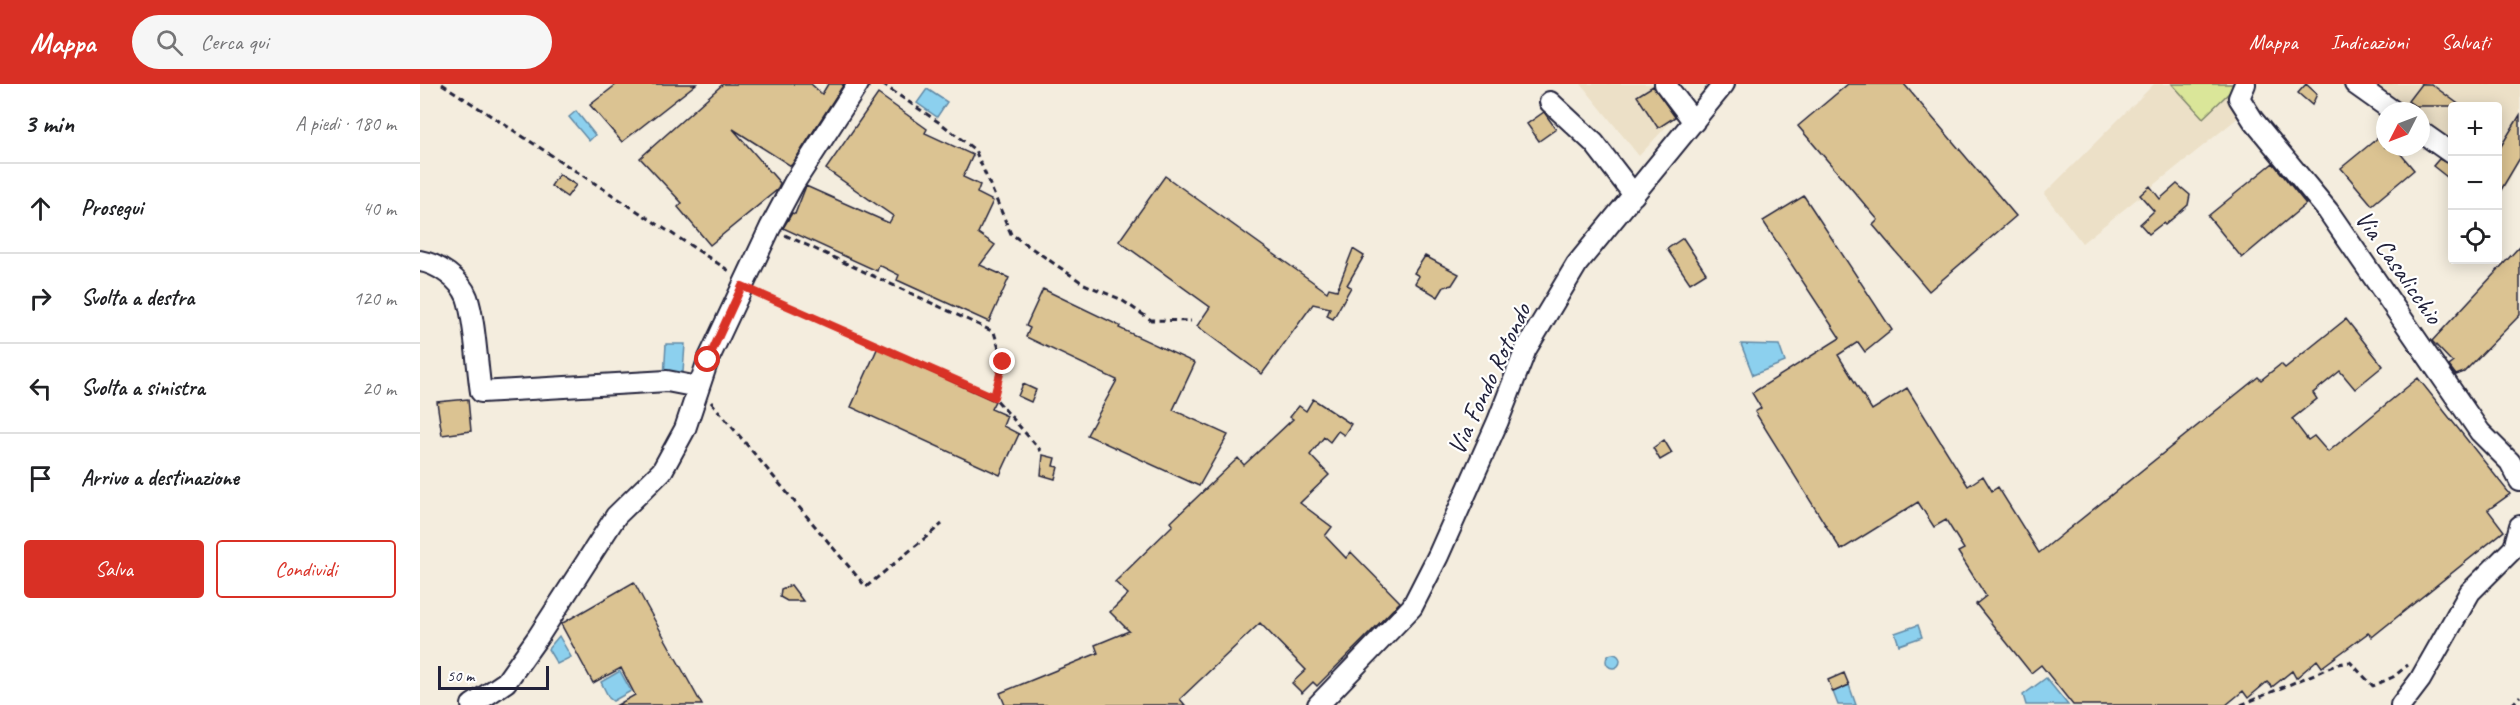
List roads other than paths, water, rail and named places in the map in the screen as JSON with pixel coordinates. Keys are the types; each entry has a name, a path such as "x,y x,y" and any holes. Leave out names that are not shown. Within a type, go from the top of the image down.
{"street":[{"path":"472,705 506,682 538,637 616,516 662,471 685,429 708,360 770,228 794,183 858,84"},
{"path":"1665,84 1694,122"},
{"name":"Via Fondo Rotondo","path":"1318,705 1412,607 1438,556 1498,421 1526,349 1577,264 1724,84"},
{"name":"Via Casalicchio","path":"2245,84 2239,98 2253,120 2328,211 2480,432 2510,462 2520,481"},
{"path":"2355,84 2380,102"},
{"path":"1550,102 1594,143 1634,195"},
{"path":"2430,138 2448,151"},
{"path":"420,261 437,266 454,279 467,297 481,392 667,381 698,387"},
{"path":"2400,705 2420,680 2470,592 2514,548 2520,526"}],"water":[{"path":"927,89 947,102 937,117 917,103"},
{"path":"576,111 595,135 589,141 569,117"},
{"path":"666,344 685,344 683,372 671,379 664,378"},
{"path":"1741,344 1779,345 1785,362 1753,375"},
{"path":"1918,625 1922,637 1899,645 1895,633"},
{"path":"559,636 571,657 557,664 548,649"},
{"path":"1610,654 1616,654 1620,661 1616,668 1610,668 1606,664 1606,658"},
{"path":"620,671 631,691 613,701 601,682"},
{"path":"2046,678 2068,705 2026,705 2023,695"},
{"path":"1849,685 1856,705 1838,705 1833,692"}]}
